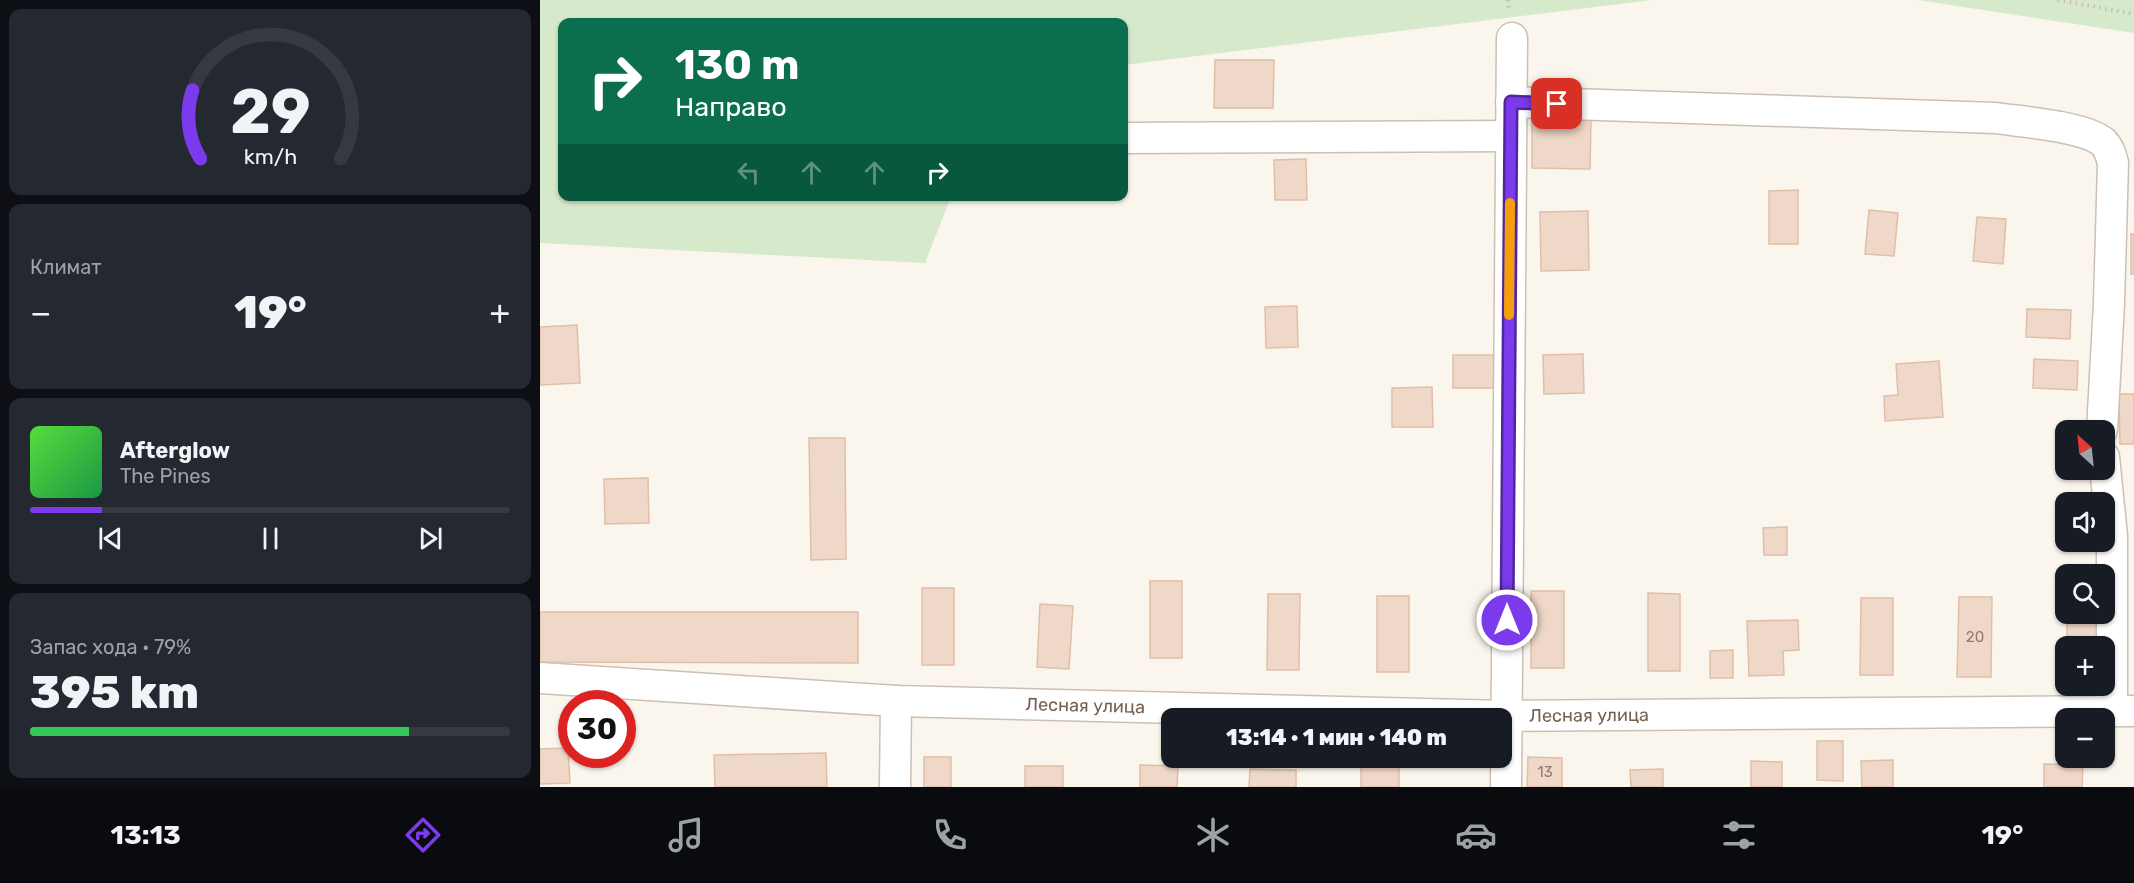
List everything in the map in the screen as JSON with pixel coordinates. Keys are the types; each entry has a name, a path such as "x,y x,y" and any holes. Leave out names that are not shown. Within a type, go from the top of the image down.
{"street":[{"path":"1506,708 1512,39"},
{"path":"1511,102 1996,118 2058,127 2092,136 2104,143 2110,152 2113,164 2102,420"},
{"path":"1128,138 1511,135"},
{"path":"2106,480 2123,711"},
{"name":"Лесная улица","path":"540,678 896,701 1181,708"},
{"path":"895,787 896,701"},
{"name":"Лесная улица","path":"1512,716 2123,711"},
{"path":"1506,768 1506,787"}],"path":[{"path":"2058,0 2134,14"}],"green space":[{"path":"540,0 1652,0 1128,65 1128,18 558,18 558,201 949,201 925,263 540,243"},
{"path":"1918,0 2134,0 2134,33"}],"building":[{"path":"1215,60 1274,60 1273,108 1214,108"},
{"path":"1532,120 1591,120 1590,169 1532,168"},
{"path":"1306,159 1307,200 1275,200 1274,160"},
{"path":"1798,190 1798,244 1769,244 1769,191"},
{"path":"1869,210 1898,213 1894,256 1865,254"},
{"path":"1588,211 1589,270 1541,271 1540,212"},
{"path":"1977,217 2006,219 2003,264 1973,261"},
{"path":"2131,234 2134,234 2134,274 2131,274"},
{"path":"1297,306 1298,347 1266,348 1265,307"},
{"path":"2027,309 2071,310 2070,339 2026,337"},
{"path":"577,325 580,383 540,385 540,327"},
{"path":"1583,354 1584,393 1544,394 1543,355"},
{"path":"1453,355 1494,355 1494,388 1453,388"},
{"path":"2034,359 2078,361 2077,390 2033,388"},
{"path":"1939,361 1943,417 1885,421 1884,396 1898,395 1896,364"},
{"path":"1432,387 1433,427 1392,427 1392,388"},
{"path":"2119,394 2134,394 2134,444 2120,444"},
{"path":"809,438 845,438 846,559 811,560"},
{"path":"648,478 649,523 605,524 604,479"},
{"path":"1787,527 1787,555 1764,555 1763,528"},
{"path":"1150,581 1182,581 1182,658 1150,658"},
{"path":"922,588 954,588 954,665 922,665"},
{"path":"1531,591 1564,591 1564,668 1531,668"},
{"path":"1648,593 1680,594 1680,671 1648,671"},
{"path":"1268,594 1300,594 1299,670 1267,670"},
{"path":"1377,596 1409,596 1409,672 1377,672"},
{"path":"1959,597 1992,597 1991,677 1957,677"},
{"path":"1861,598 1893,598 1893,675 1860,675"},
{"path":"1040,604 1073,606 1069,669 1037,667"},
{"path":"540,612 858,612 858,663 540,662"},
{"path":"1798,620 1799,650 1783,651 1784,675 1749,676 1747,621"},
{"path":"2067,624 2099,624 2099,636 2067,636"},
{"path":"1733,650 1733,678 1710,678 1710,651"},
{"path":"1817,741 1843,741 1843,781 1817,780"},
{"path":"558,748 558,768 569,768 570,783 540,784 540,749"},
{"path":"826,753 827,787 715,787 714,755"},
{"path":"924,757 951,757 951,787 924,787"},
{"path":"1528,757 1562,758 1562,787 1527,787"},
{"path":"1893,760 1893,787 1862,787 1861,761"},
{"path":"1751,761 1782,762 1782,787 1751,787"},
{"path":"2044,764 2055,764 2055,768 2083,768 2082,787 2044,787"},
{"path":"1140,765 1178,768 1177,787 1140,787"},
{"path":"1025,766 1063,766 1063,787 1025,787"},
{"path":"1361,768 1399,768 1399,787 1361,787"},
{"path":"1250,769 1296,770 1296,787 1249,787"},
{"path":"1663,769 1663,787 1631,787 1630,770"}],"slow traffic":[{"path":"1509,315 1510,203"}],"route":[{"path":"1507,620 1511,102 1557,104"}]}
